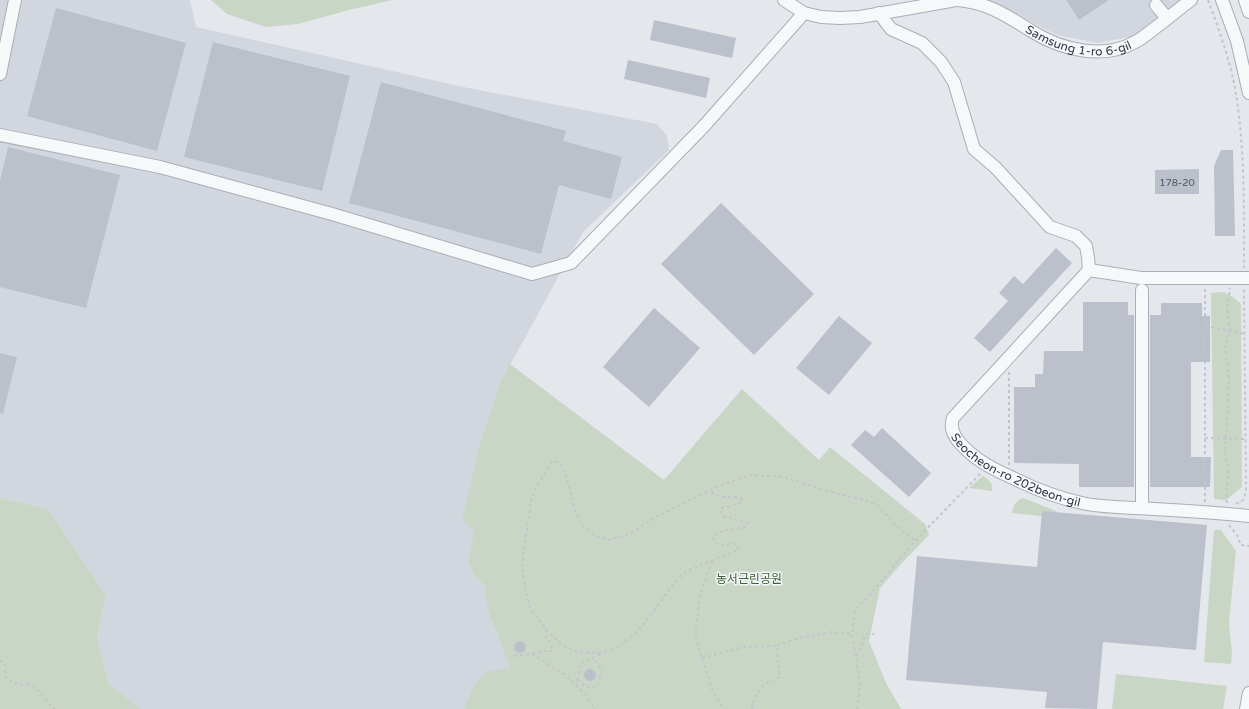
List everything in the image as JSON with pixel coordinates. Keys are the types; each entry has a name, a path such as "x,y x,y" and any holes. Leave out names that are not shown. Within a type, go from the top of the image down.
{"street":[{"path":"0,74 15,0"},
{"path":"0,135 160,167 332,214 532,274 571,263 704,126 804,13 784,0"},
{"name":"Samsung 1-ro 6-gil","path":"804,13 821,17 860,17 957,0 972,1 991,5 1050,41 1082,50 1098,52 1121,49 1136,42 1191,0"},
{"path":"1222,0 1237,41 1249,93"},
{"path":"1245,0 1249,12"},
{"path":"1156,5 1167,18"},
{"path":"879,13 891,29 922,44 941,62 954,82 974,149 996,168 1050,227 1076,236 1086,246 1089,270 1141,278 1247,278"},
{"name":"Seocheon-ro 202beon-gil","path":"1089,270 953,418 951,424 952,429 960,444 974,457 988,466 1027,485 1082,503 1249,516"},
{"path":"1142,290 1142,508"},
{"path":"1246,709 1249,693"}],"path":[{"path":"1208,0 1226,50 1234,87 1239,118 1243,165 1247,278 1244,334 1246,492 1243,500 1235,504"},
{"path":"1204,286 1206,503"},
{"path":"1227,504 1226,495 1228,468 1224,450 1229,377 1226,347 1230,331 1227,311 1230,287"},
{"path":"1205,326 1244,334"},
{"path":"1009,466 1010,366"},
{"path":"1205,438 1245,439"},
{"path":"608,651 596,653 565,648 556,641 531,610 526,594 522,565 531,500 535,489 552,462 558,462 564,471 576,512 583,526 595,536 610,540 631,533 658,516 720,485 750,475 783,477 842,495 862,499 876,505 915,542"},
{"path":"857,709 860,688 852,634 855,610 915,542 983,472"},
{"path":"576,686 582,663 608,651 630,638 645,623 675,583 686,572 738,550 736,544 720,545 714,541 714,536 718,532 745,527 748,523 723,516 720,512 721,508 742,502 741,498 733,496 721,497 714,495 710,490"},
{"path":"1229,525 1238,534 1241,545 1249,546"},
{"path":"712,561 700,595 695,635 713,692 724,709"},
{"path":"514,656 544,651 554,651 545,635 546,629"},
{"path":"702,658 745,647 776,646 799,638 832,632 852,634"},
{"path":"855,657 867,634 874,634"},
{"path":"752,709 754,700 764,684 780,677 776,646"},
{"path":"532,654 564,674 585,694 595,709"},
{"path":"577,680 587,687 598,686 602,671 597,662 592,658"},
{"path":"0,660 5,665 5,676 8,679 16,684 31,685 45,698 50,706 55,709"}],"shaded area":[{"path":"0,0 190,0 196,27 468,88 657,124 667,136 669,150 583,232 499,385 481,440 474,531 468,561 475,577 484,585 488,611 510,668 474,684 464,709 141,709 109,684 97,638 106,595 48,509 0,498"},
{"path":"985,0 1181,0 1134,36 1098,43 1057,35"}],"green space":[{"path":"211,0 392,0 298,24 266,27 227,14"},
{"path":"1224,292 1241,304 1242,487 1226,500 1214,499 1211,293"},
{"name":"농서근린공원","path":"510,364 664,480 742,389 819,460 830,447 925,524 929,535 880,588 869,641 886,683 901,709 464,709 474,684 487,672 510,668 488,611 484,585 475,577 468,561 474,531 462,520 481,440 499,385"},
{"path":"983,476 990,482 992,491 969,488"},
{"path":"0,498 48,509 106,595 97,638 109,684 141,709 0,709"},
{"path":"1023,498 1056,512 1042,516 1012,513 1015,504 1018,500"},
{"path":"1214,530 1221,530 1236,551 1229,623 1232,652 1231,664 1204,662"},
{"path":"1116,674 1227,686 1223,709 1112,709"}],"building":[{"path":"1066,0 1109,0 1079,20"},
{"path":"56,8 186,43 157,151 27,116"},
{"path":"654,20 736,38 732,58 650,40"},
{"path":"213,42 350,76 322,191 184,157"},
{"path":"628,60 710,78 706,98 624,79"},
{"path":"381,82 566,131 563,141 622,157 611,199 559,185 541,254 349,203"},
{"path":"8,147 120,175 86,308 0,287 0,181"},
{"path":"1221,150 1233,150 1235,236 1215,236 1214,166"},
{"path":"1199,169 1199,194 1155,194 1155,170"},
{"path":"721,203 814,294 754,355 661,264"},
{"path":"1056,248 1072,263 990,352 974,338 1008,301 999,293 1014,276 1023,284"},
{"path":"1083,302 1128,302 1128,315 1134,315 1134,487 1079,487 1079,464 1014,463 1014,387 1035,387 1035,374 1043,374 1044,351 1083,351"},
{"path":"1161,303 1202,303 1202,316 1210,316 1210,362 1191,362 1191,457 1211,457 1210,487 1150,487 1150,315 1161,315"},
{"path":"654,308 700,348 649,407 603,367"},
{"path":"839,316 872,343 829,395 796,368"},
{"path":"0,353 17,357 3,414 0,413"},
{"path":"882,428 931,473 909,497 851,445 865,430 874,437"},
{"path":"1042,511 1207,525 1196,650 1103,642 1097,709 1045,708 1047,692 906,680 917,556 1037,567"},
{"path":"522,641 525,642 525,652 518,653 515,652 514,645 515,642"},
{"path":"592,669 595,670 595,680 588,681 585,680 584,673 585,670"}]}
